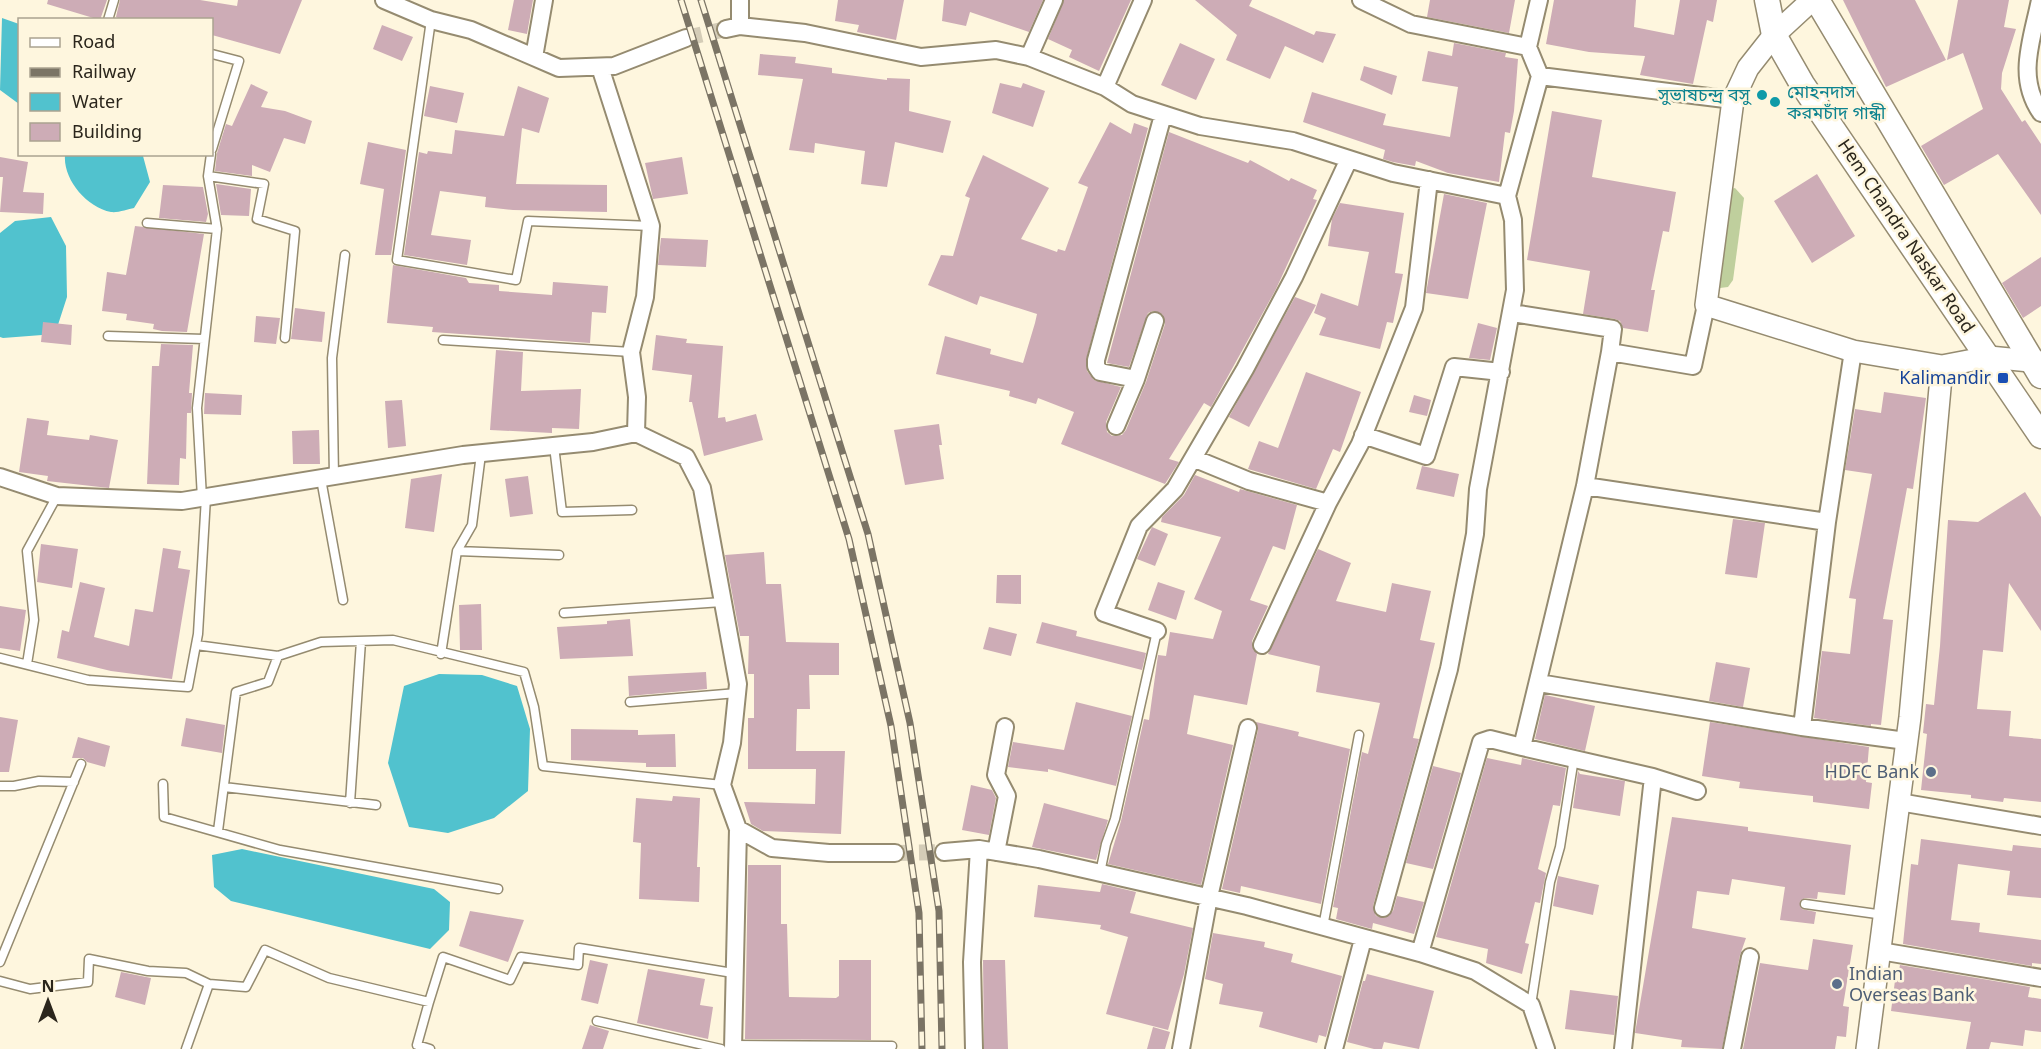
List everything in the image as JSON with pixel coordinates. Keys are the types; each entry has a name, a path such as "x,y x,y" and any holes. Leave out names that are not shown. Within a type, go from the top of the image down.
{"main road":[{"name":"Hem Chandra Naskar Road","path":"1767,0 1774,35 1802,84 2041,436"},
{"name":"Hem Chandra Naskar Road","path":"1817,0 2038,366"}],"street":[{"path":"384,0 431,20 471,30 559,68 614,66 686,38"},
{"path":"534,57 544,0"},
{"path":"740,0 733,28 805,33 921,57 996,50 1029,57 1105,87 1132,104 1200,126 1293,141 1393,173 1507,196"},
{"path":"1029,57 1054,0"},
{"path":"1105,87 1143,0"},
{"path":"1361,0 1411,24 1528,47"},
{"path":"1383,908 1449,669 1475,534 1478,489 1515,290 1513,220 1507,196 1540,76 1528,47 1539,0"},
{"path":"1610,352 1693,366 1706,305 1733,100 1748,68 1774,35 1812,0"},
{"path":"2040,0 2026,74 2031,96 2041,113"},
{"path":"600,67 651,226 645,297 631,352 638,397 636,433"},
{"path":"1540,76 1733,100"},
{"path":"1136,379 1100,372 1096,366 1096,360 1163,115"},
{"path":"1157,631 1104,613 1139,526 1175,489 1193,458 1294,277 1349,159"},
{"path":"1262,645 1328,503 1363,435 1414,308 1429,180"},
{"path":"1706,305 1853,351 1942,366 1989,357 2038,366"},
{"path":"1512,313 1612,329 1610,352 1585,486 1522,747"},
{"path":"1116,426 1136,379 1155,321"},
{"path":"1802,727 1827,522 1853,351"},
{"path":"1867,1049 1906,741 1942,366"},
{"path":"1363,435 1426,456 1454,367 1501,372"},
{"path":"0,477 57,496 182,501 481,454 554,446 636,433 686,457 702,488 738,684 732,743 722,785 738,829 729,1048"},
{"path":"1193,458 1249,481 1328,503"},
{"path":"1585,486 1827,522"},
{"path":"1539,683 1802,727 1906,741"},
{"path":"996,852 1007,796 996,775 1005,728"},
{"path":"1181,1049 1209,897 1248,728"},
{"path":"1420,953 1481,742 1490,739 1574,758 1653,777 1697,791"},
{"path":"1623,1049 1653,777"},
{"path":"1899,802 2041,826"},
{"path":"738,829 772,848 829,853 895,853"},
{"path":"974,1049 972,962 979,849"},
{"path":"944,852 979,849 1039,859 1209,897 1420,953 1475,971 1531,1005 1546,1049"},
{"path":"1334,1049 1363,939"},
{"path":"1880,951 2041,978"},
{"path":"1732,1049 1750,957"}],"lane":[{"path":"109,18 114,0"},
{"path":"431,20 398,260 516,280 528,221 651,226"},
{"path":"213,54 239,61 213,146"},
{"path":"0,658 88,680 188,687 196,645 204,498 197,408 217,230 208,176 211,156"},
{"path":"208,176 264,184 257,219 295,231 285,338"},
{"path":"147,223 217,230"},
{"path":"342,600 328,478 332,358 345,255"},
{"path":"108,336 204,339"},
{"path":"443,340 631,352"},
{"path":"554,446 562,512 632,510"},
{"path":"441,654 457,551 472,525 481,454"},
{"path":"27,664 34,620 27,550 57,496"},
{"path":"457,551 559,555"},
{"path":"564,613 722,602"},
{"path":"1100,873 1106,844 1115,819 1157,631"},
{"path":"196,645 278,656 321,642 393,640 441,654 474,659 524,672 534,707 543,766 722,785"},
{"path":"350,802 361,642"},
{"path":"218,831 236,692 268,682 278,656"},
{"path":"630,702 738,693"},
{"path":"1323,928 1359,735"},
{"path":"1531,1005 1550,882 1560,847 1574,758"},
{"path":"0,962 81,765"},
{"path":"0,786 39,781 74,782"},
{"path":"164,784 164,817 280,850 498,889"},
{"path":"224,787 376,805"},
{"path":"1805,904 1884,915"},
{"path":"430,1049 417,1045 443,957 510,980 521,957 578,965 579,948 733,973"},
{"path":"0,981 30,989 88,982 90,959 148,971 186,973 209,984 246,987 265,950 329,978 429,1002"},
{"path":"186,1049 209,984"},
{"path":"597,1021 729,1048 892,1046"}],"green space":[{"path":"1735,188 1744,198 1733,280 1728,287 1720,288 1712,284 1727,190"}],"water":[{"path":"2,18 18,24 18,103 0,90"},
{"path":"65,156 143,156 150,182 134,208 111,212 93,204 78,191 65,164"},
{"path":"51,217 66,246 67,297 55,334 0,337 0,233 15,221"},
{"path":"439,674 482,675 517,686 530,729 528,791 494,818 448,833 409,827 388,763 404,686"},
{"path":"242,849 434,889 450,902 449,930 430,949 231,901 214,887 212,855"}],"building":[{"path":"48,0 107,0 101,18 93,18 47,4"},
{"path":"120,0 200,0 237,6 238,0 302,0 280,54 213,35 213,18 116,17"},
{"path":"514,0 533,0 527,34 508,30"},
{"path":"838,0 904,0 896,40 857,32 859,25 835,21"},
{"path":"944,0 1043,0 1029,32 970,12 966,26 942,21"},
{"path":"1064,0 1131,0 1099,71 1069,57 1072,50 1048,39"},
{"path":"1195,0 1252,0 1249,6 1314,35 1316,31 1336,34 1323,63 1285,46 1270,79 1226,60 1237,35"},
{"path":"1430,0 1515,0 1509,33 1427,17"},
{"path":"1554,0 1636,0 1634,27 1674,35 1680,0 1717,0 1713,22 1707,20 1693,84 1640,75 1645,56 1589,52 1546,44"},
{"path":"1843,0 1915,0 1946,60 1886,87"},
{"path":"1958,0 2009,0 2004,27 2016,29 2002,73 2001,89 2022,122 2025,120 2041,144 2041,215 1998,154 1944,185 1921,146 1983,109 1963,53 1947,60"},
{"path":"382,25 413,37 402,61 373,49"},
{"path":"1180,43 1215,59 1196,100 1161,85"},
{"path":"1454,43 1506,53 1505,57 1518,59 1514,111 1510,133 1505,132 1499,182 1448,173 1416,161 1415,166 1383,159 1385,150 1303,122 1312,92 1386,114 1383,125 1450,137 1458,87 1422,81 1428,51 1452,56"},
{"path":"760,54 796,57 795,63 832,68 832,73 887,80 887,78 910,79 909,111 951,121 943,153 895,142 887,187 861,184 865,151 815,143 814,153 789,150 803,79 758,75"},
{"path":"1364,66 1397,76 1392,95 1360,80"},
{"path":"1000,83 1021,88 1023,83 1045,91 1033,127 992,113"},
{"path":"251,84 268,92 261,107 285,111 312,121 305,144 284,138 270,172 252,165 252,176 215,171 217,153 226,124 232,126"},
{"path":"430,86 464,93 457,123 424,116"},
{"path":"518,86 549,98 539,133 522,128 516,184 607,185 607,212 513,210 485,207 486,197 440,191 431,235 471,240 467,265 404,255 419,152 452,154 455,130 504,136"},
{"path":"1552,111 1602,120 1592,177 1676,192 1669,232 1663,231 1651,290 1655,290 1648,332 1623,328 1620,321 1615,319 1583,314 1590,271 1527,260"},
{"path":"1110,122 1131,134 1134,123 1148,128 1086,360 1087,371 1094,380 1121,387 1106,422 1107,432 1112,436 1122,435 1126,430 1146,382 1165,324 1162,314 1153,311 1148,313 1129,367 1107,363 1169,132 1248,163 1250,160 1289,181 1291,178 1317,190 1313,199 1317,200 1276,289 1211,407 1204,403 1169,459 1179,462 1165,484 1061,444 1074,412 1038,398 1036,404 1009,396 1010,391 936,374 945,336 991,349 990,354 1023,363 1037,314 980,296 977,305 928,285 941,255 953,256 970,198 965,196 983,155 1049,188 1021,239 1057,252 1058,249 1065,251 1088,187 1078,183"},
{"path":"368,142 406,150 391,255 375,255 384,189 360,184"},
{"path":"0,157 28,162 23,192 44,193 43,214 0,212 3,177 0,177"},
{"path":"682,157 688,194 653,199 645,163"},
{"path":"1817,174 1855,236 1812,263 1774,201"},
{"path":"216,184 251,189 249,216 221,215"},
{"path":"163,185 203,187 208,214 206,222 159,218"},
{"path":"1444,194 1487,203 1468,299 1426,293"},
{"path":"1340,203 1404,213 1395,273 1403,274 1393,323 1387,322 1380,349 1319,335 1326,318 1314,313 1321,293 1358,306 1369,252 1328,246 1332,219"},
{"path":"135,226 204,234 187,332 153,329 154,324 126,320 127,314 102,311 107,272 126,275"},
{"path":"661,238 708,240 706,267 658,265"},
{"path":"2041,257 2041,306 2023,318 2002,283"},
{"path":"393,265 466,278 469,283 499,285 499,291 552,295 553,282 608,286 606,313 592,312 590,343 432,332 433,327 387,323"},
{"path":"1295,297 1316,305 1249,427 1229,417"},
{"path":"295,308 325,312 322,342 291,339"},
{"path":"256,316 280,318 276,344 254,342"},
{"path":"43,322 72,325 71,345 41,342"},
{"path":"1478,323 1497,328 1490,360 1469,358"},
{"path":"656,335 687,339 686,343 723,346 718,418 725,417 726,422 756,414 763,440 704,456 692,402 689,402 692,375 652,370"},
{"path":"161,344 193,345 189,393 192,393 191,413 187,413 186,459 180,458 179,485 147,484 152,366 159,366"},
{"path":"496,350 523,352 521,391 581,389 579,429 552,428 552,433 490,430"},
{"path":"1306,372 1361,392 1340,452 1333,449 1316,489 1248,469 1259,441 1278,448"},
{"path":"1884,392 1926,398 1913,489 1907,488 1883,619 1893,620 1881,725 1871,724 1871,726 1814,718 1822,651 1850,654 1856,599 1849,598 1872,474 1845,470 1855,409 1881,413"},
{"path":"205,393 242,395 241,415 204,414"},
{"path":"1414,395 1431,400 1427,416 1409,412"},
{"path":"402,400 406,446 388,448 385,401"},
{"path":"27,418 49,421 47,435 89,440 90,435 118,440 109,488 47,481 48,476 19,472"},
{"path":"939,424 942,445 939,445 944,479 905,485 894,430"},
{"path":"319,430 320,464 293,464 292,431"},
{"path":"1422,466 1459,474 1454,497 1416,489"},
{"path":"442,474 434,532 405,528 411,479"},
{"path":"1195,475 1239,492 1240,489 1297,505 1285,550 1273,546 1250,600 1268,606 1252,641 1257,654 1247,705 1194,695 1187,734 1233,745 1201,885 1108,864 1121,821 1144,719 1149,720 1158,655 1166,656 1170,632 1213,639 1222,611 1194,599 1221,537 1161,522 1162,517 1184,495"},
{"path":"528,476 533,514 510,517 505,479"},
{"path":"2025,492 2041,517 2041,631 2009,583 2003,652 1983,650 1977,709 2011,711 2009,736 2041,739 2041,802 2004,798 2003,802 1971,798 1971,795 1921,790 1927,734 1923,733 1926,704 1934,705 1940,646 1948,520 1978,522"},
{"path":"1733,519 1765,523 1757,578 1725,574"},
{"path":"1152,527 1168,534 1155,566 1137,559"},
{"path":"41,544 78,549 72,588 37,582"},
{"path":"163,548 181,551 178,568 190,570 172,679 111,671 57,658 62,630 69,632 80,582 105,588 94,637 129,646 135,609 153,612"},
{"path":"1318,549 1351,563 1336,601 1386,612 1392,583 1431,591 1420,640 1435,643 1413,738 1419,739 1373,906 1376,916 1385,918 1393,911 1397,896 1424,902 1414,934 1373,923 1372,929 1336,919 1338,908 1333,907 1362,752 1368,754 1380,703 1316,692 1320,666 1268,654"},
{"path":"764,552 766,584 781,584 786,642 839,643 839,675 809,675 810,709 797,709 796,751 845,751 841,834 763,831 751,824 744,802 815,804 816,769 748,769 748,718 754,718 754,674 748,674 749,636 740,636 725,555"},
{"path":"997,575 1021,575 1021,604 996,603"},
{"path":"1158,582 1185,591 1176,620 1148,610"},
{"path":"481,604 482,650 460,650 459,605"},
{"path":"0,606 26,610 20,651 0,648"},
{"path":"630,619 633,656 560,659 557,627 607,624 607,621"},
{"path":"1042,622 1077,631 1076,636 1146,653 1142,670 1036,643"},
{"path":"989,627 1017,634 1011,656 983,649"},
{"path":"1716,662 1750,668 1743,707 1709,701"},
{"path":"706,672 707,689 629,696 628,676"},
{"path":"1545,695 1595,706 1585,751 1535,739"},
{"path":"1076,702 1132,716 1116,786 1048,769 1048,772 1008,767 1013,742 1064,750"},
{"path":"0,717 18,720 9,772 0,772"},
{"path":"186,718 225,725 222,753 181,746"},
{"path":"1256,722 1299,732 1298,736 1350,749 1321,904 1241,886 1240,893 1222,889 1258,730"},
{"path":"1710,722 1869,747 1866,782 1872,783 1869,809 1813,802 1813,796 1739,788 1740,782 1702,776"},
{"path":"571,729 638,730 638,735 675,734 676,767 646,767 646,763 571,760"},
{"path":"78,737 110,746 105,767 87,762 83,758 72,758"},
{"path":"1487,758 1521,765 1522,758 1566,768 1560,806 1553,805 1538,869 1546,873 1540,903 1535,902 1525,943 1529,944 1522,974 1486,963 1488,949 1436,937"},
{"path":"1433,766 1461,773 1433,869 1406,863"},
{"path":"1578,771 1580,774 1625,781 1620,816 1573,808"},
{"path":"971,785 992,790 996,798 989,835 962,830"},
{"path":"673,796 700,798 697,867 700,867 699,902 639,899 641,843 633,842 636,798 672,801"},
{"path":"1044,803 1108,820 1096,860 1032,847"},
{"path":"1672,817 1748,827 1748,831 1851,845 1845,895 1818,892 1817,899 1805,898 1800,901 1802,909 1816,912 1814,924 1780,920 1785,887 1732,879 1729,895 1697,891 1692,928 1746,938 1740,955 1722,1049 1681,1047 1682,1040 1635,1033"},
{"path":"1921,839 2012,851 2013,845 2041,848 2041,898 2007,895 2010,871 1958,864 1951,920 1980,923 1979,932 2041,940 2041,964 2032,963 2032,966 1903,944 1911,864 1918,865"},
{"path":"748,865 781,865 781,924 787,924 789,997 836,998 839,996 839,960 871,960 871,1040 745,1039"},
{"path":"1558,876 1599,885 1593,915 1553,906"},
{"path":"1102,884 1136,892 1130,913 1193,928 1184,974 1168,1030 1106,1014 1128,937 1100,929 1101,925 1034,917 1038,885 1100,892"},
{"path":"470,911 524,920 508,962 459,946"},
{"path":"1213,933 1265,942 1264,947 1293,954 1291,962 1342,976 1326,1037 1319,1035 1317,1043 1259,1027 1263,1012 1219,1004 1223,984 1205,979"},
{"path":"1813,939 1853,945 1843,1006 1849,1007 1846,1037 1837,1036 1835,1049 1743,1049 1760,963 1808,970"},
{"path":"590,960 608,964 598,1004 581,1000"},
{"path":"983,960 1005,960 1008,1049 984,1049"},
{"path":"1900,965 2030,987 2028,997 2041,999 2041,1032 2025,1030 2023,1046 1991,1042 1989,1049 1966,1049 1971,1022 1891,1011 1896,973 1898,974"},
{"path":"648,969 705,979 700,1005 713,1007 708,1039 637,1023"},
{"path":"121,972 151,978 145,1005 115,997"},
{"path":"1367,974 1434,991 1419,1049 1384,1042 1382,1049 1374,1049 1347,1042 1363,981"},
{"path":"1570,990 1618,996 1614,1035 1565,1029"},
{"path":"590,1025 609,1031 603,1049 582,1049"},
{"path":"1153,1027 1170,1032 1165,1049 1147,1049"}],"tunnel":[{"path":"686,38 726,29"},
{"path":"895,853 944,852"}],"railway":[{"path":"681,0 849,539 891,726 919,913 922,1049"},
{"path":"701,0 868,534 910,723 939,911 942,1049"}],"place":[{"name":"সুভাষচন্দ্র বসু","path":"1762,95"},
{"name":"মোহনদাস করমচাঁদ গান্ধী","path":"1775,102"},
{"name":"Kalimandir","path":"2003,378"},
{"name":"HDFC Bank","path":"1931,772"},
{"name":"Indian Overseas Bank","path":"1837,984"}]}
